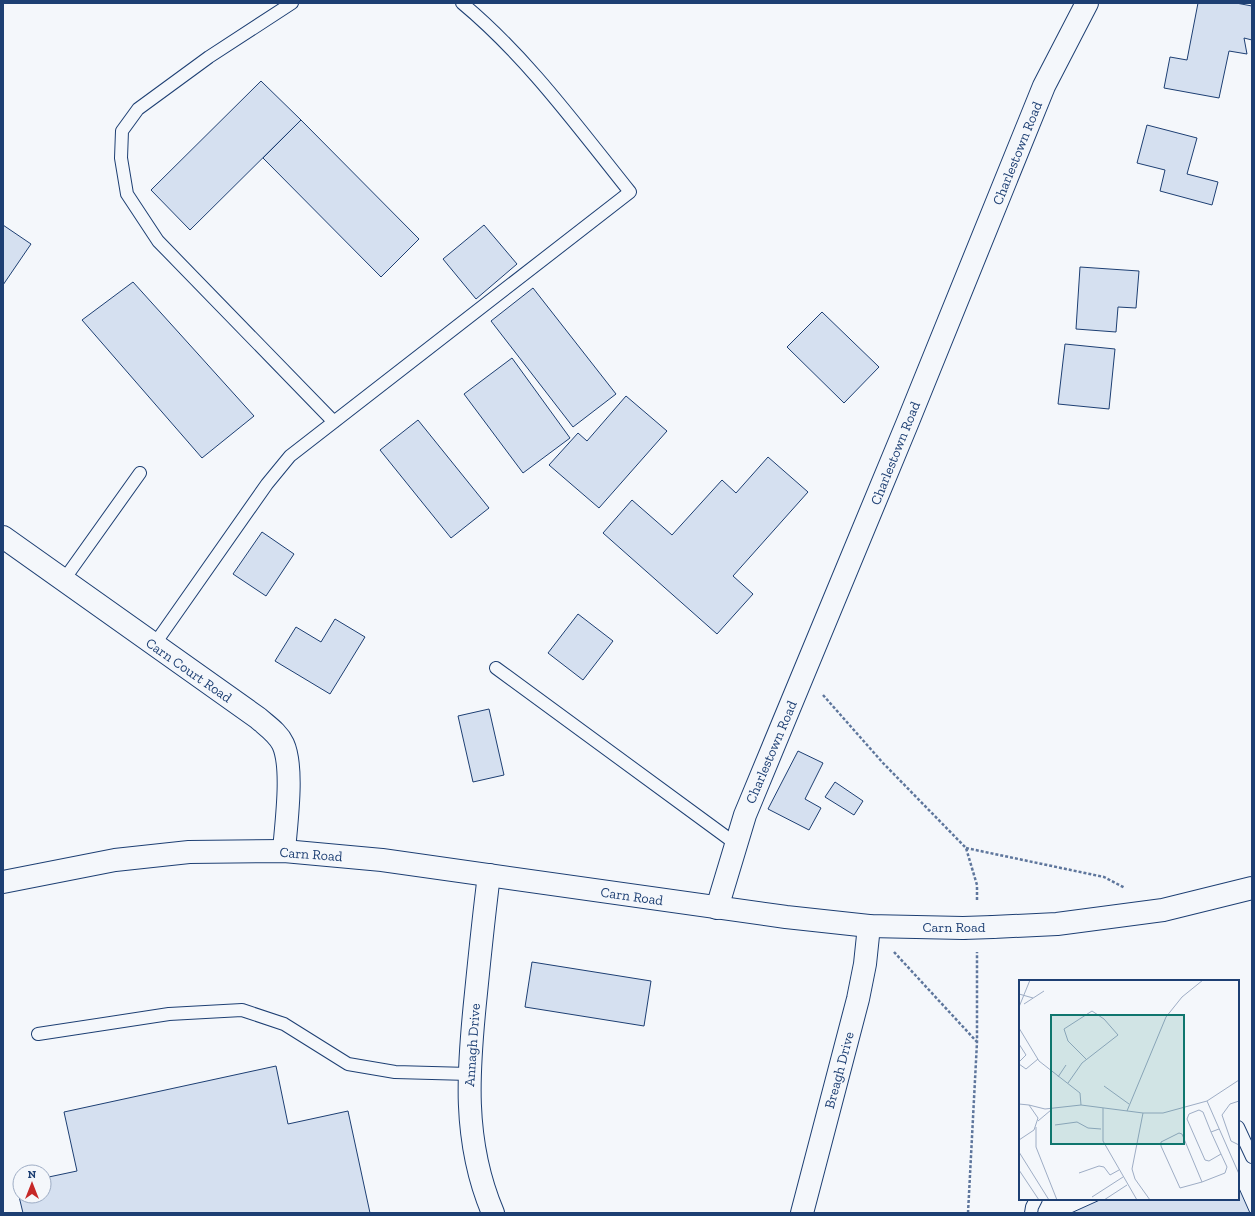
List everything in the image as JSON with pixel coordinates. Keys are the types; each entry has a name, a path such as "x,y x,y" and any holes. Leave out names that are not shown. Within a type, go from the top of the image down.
{"street":[{"name":"Charlestown Road","path":"717,908 745,815 907,424 1044,86 1087,3"},
{"name":"Carn Court Road","path":"3,537 258,718 274,731 283,744 287,756 288,768 284,851"},
{"name":"Carn Road","path":"6,883 115,860 174,854 284,851 382,860 717,908 869,926 964,928 1057,924 1163,910 1252,888"},
{"name":"Annagh Drive","path":"489,875 470,1048 468,1095 472,1142 484,1191 493,1213"},
{"name":"Breagh Drive","path":"802,1213 858,999 865,964 869,926"}],"lane":[{"path":"292,3 209,57 138,109 122,131 121,158 127,194 158,241 334,422"},
{"path":"154,645 267,484 290,456 630,192 536,75 497,35 462,3"},
{"path":"63,581 140,473"},
{"path":"496,668 736,844"},
{"path":"38,1034 170,1014 242,1010 284,1024 348,1064 395,1072 469,1074"},
{"path":"1239,1129 1252,1157"},
{"path":"1031,1213 1036,1200"}],"path":[{"path":"966,848 1104,876 1163,910"},
{"path":"869,926 978,1042"}],"building":[{"path":"1198,3 1236,3 1252,6 1252,40 1244,38 1247,54 1229,51 1219,98 1164,88 1170,57 1187,60"},
{"path":"261,81 301,120 190,230 151,190"},
{"path":"301,120 419,239 381,277 263,158"},
{"path":"1147,125 1197,138 1187,174 1218,182 1212,205 1160,191 1165,170 1137,163"},
{"path":"3,225 31,244 3,285"},
{"path":"484,225 517,264 476,299 443,259"},
{"path":"1080,267 1139,271 1136,308 1118,307 1116,332 1076,329"},
{"path":"133,282 254,416 202,458 82,320"},
{"path":"533,288 616,394 573,427 491,321"},
{"path":"822,312 879,367 844,403 787,347"},
{"path":"1065,344 1115,349 1109,409 1058,404"},
{"path":"512,358 570,438 523,473 464,394"},
{"path":"626,396 667,431 599,508 549,465 578,433 587,441"},
{"path":"418,420 489,508 451,538 380,450"},
{"path":"768,457 808,492 733,576 753,594 717,634 603,533 632,500 672,535 722,480 736,493"},
{"path":"262,532 294,554 266,596 233,574"},
{"path":"578,614 613,641 583,680 548,653"},
{"path":"335,619 365,637 330,694 275,661 296,627 321,642"},
{"path":"489,709 504,775 473,782 458,716"},
{"path":"798,751 823,763 805,799 821,808 809,830 768,809"},
{"path":"835,782 863,801 854,815 825,797"},
{"path":"532,962 651,981 644,1026 525,1007"},
{"path":"276,1066 288,1124 348,1111 370,1213 23,1213 21,1204 52,1204 52,1176 77,1171 64,1112"},
{"path":"1239,1188 1250,1213 1071,1213 1100,1200 1239,1200"}]}
